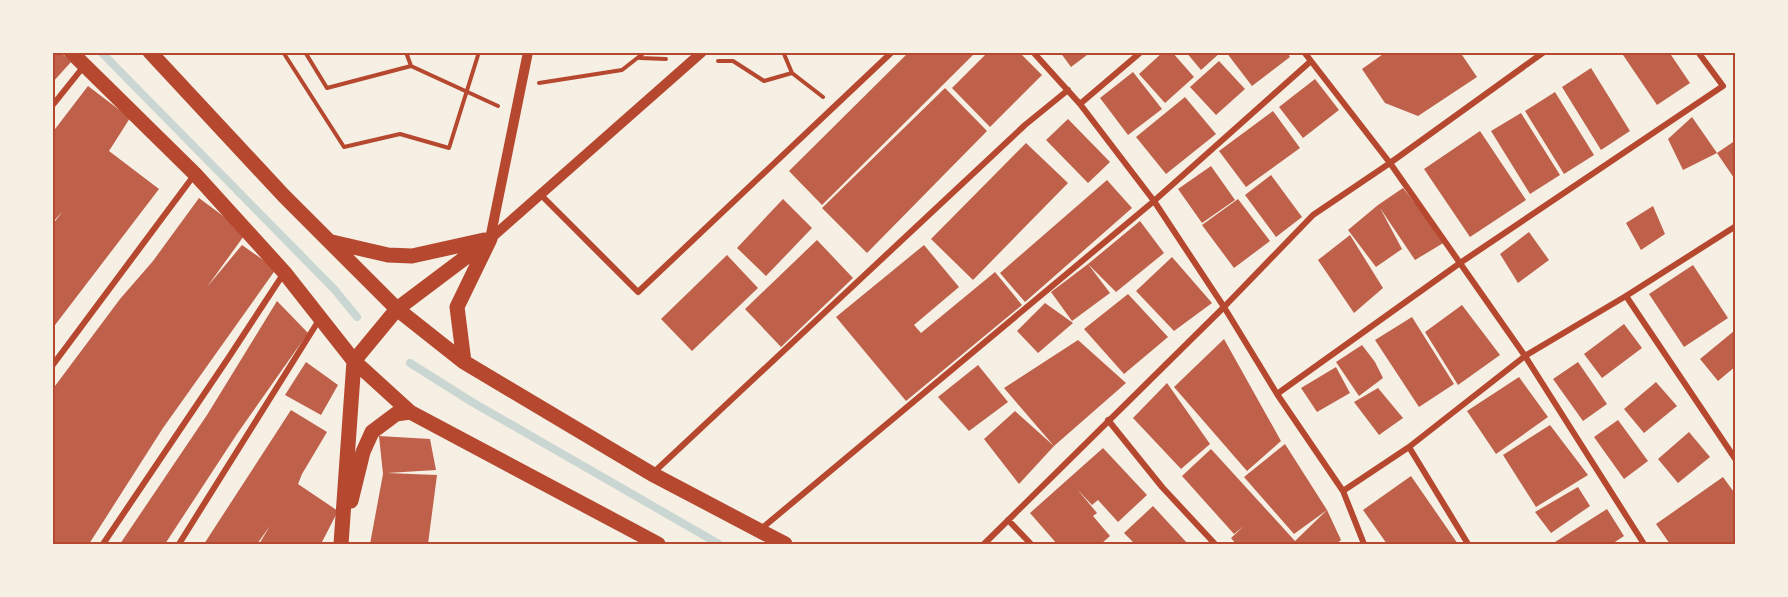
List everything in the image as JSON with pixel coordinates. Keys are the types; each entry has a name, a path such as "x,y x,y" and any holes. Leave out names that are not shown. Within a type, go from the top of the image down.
{"main road":[{"path":"70,52 195,174 284,272 354,361 410,412 658,544"},
{"path":"150,52 284,196 397,309 464,362 652,474 785,544"},
{"path":"332,242 388,255 412,256 490,238"},
{"path":"341,544 354,361 397,309 490,238"},
{"path":"464,362 458,307 490,238"},
{"path":"341,544 363,452 372,432 396,414 410,412"}],"street":[{"path":"490,238 528,52"},
{"path":"490,238 702,52"},
{"path":"541,195 638,292 892,52"},
{"path":"1033,52 1080,104 1154,201 1224,307 1277,394 1343,492 1364,544"},
{"path":"1080,104 1141,52"},
{"path":"1304,52 1389,163 1525,356 1644,544"},
{"path":"984,544 1224,307 1313,215 1544,52"},
{"path":"1277,394 1460,263 1723,86 1698,52"},
{"path":"759,530 1154,201 1311,61"},
{"path":"52,106 84,66"},
{"path":"652,474 1025,124 1068,90"},
{"path":"52,366 195,174"},
{"path":"1343,492 1409,447 1525,356 1626,296 1736,226"},
{"path":"103,544 230,357 284,272"},
{"path":"1626,296 1736,460"},
{"path":"179,544 321,317"},
{"path":"1108,420 1162,487 1215,544"},
{"path":"1409,447 1468,544"},
{"path":"1008,520 1031,544"}],"path":[{"path":"283,52 344,147 400,134 449,148 479,52"},
{"path":"305,52 327,88 411,66 516,115"},
{"path":"406,52 411,66"},
{"path":"521,86 622,70 645,52"},
{"path":"782,52 792,73 835,106"}],"building":[{"path":"52,52 60,52 71,62 52,83"},
{"path":"909,52 976,52 822,205 789,171"},
{"path":"988,52 1019,52 1042,75 990,127 952,88"},
{"path":"1060,52 1091,52 1071,67"},
{"path":"1163,52 1172,52 1194,77 1165,103 1139,74"},
{"path":"1186,52 1221,52 1201,70"},
{"path":"1226,52 1287,52 1290,57 1252,86"},
{"path":"1386,52 1460,52 1477,77 1418,116 1385,103 1362,69"},
{"path":"1621,52 1669,52 1690,83 1657,105"},
{"path":"1219,61 1245,89 1216,115 1190,87"},
{"path":"1591,68 1630,131 1601,150 1562,87"},
{"path":"1133,72 1162,109 1128,135 1100,98"},
{"path":"1315,79 1339,110 1303,138 1279,107"},
{"path":"88,86 130,118 109,151 159,189 52,329 52,225 63,211 52,223 52,133"},
{"path":"945,88 987,131 867,253 822,208"},
{"path":"1555,92 1594,155 1564,174 1525,111"},
{"path":"1185,97 1216,134 1166,174 1136,137"},
{"path":"1273,111 1300,148 1246,187 1219,151"},
{"path":"1521,113 1560,175 1530,194 1491,131"},
{"path":"1692,117 1717,153 1683,170 1668,139"},
{"path":"1068,119 1110,162 1088,183 1046,140"},
{"path":"1480,131 1526,200 1470,237 1424,169"},
{"path":"1736,140 1736,181 1717,153"},
{"path":"1026,143 1068,183 973,280 931,239"},
{"path":"1211,166 1235,200 1202,223 1178,189"},
{"path":"1271,175 1302,217 1276,237 1245,195"},
{"path":"1107,180 1132,208 1025,302 1000,273"},
{"path":"1403,188 1445,242 1415,260 1380,208 1402,249 1376,267 1348,230"},
{"path":"199,198 246,233 207,287 242,245 276,269 163,428 89,544 52,544 52,390"},
{"path":"783,199 812,228 766,276 737,248"},
{"path":"1238,199 1270,241 1234,268 1202,225"},
{"path":"1653,206 1665,234 1641,250 1626,223"},
{"path":"1140,221 1164,253 1116,292 1088,264"},
{"path":"1529,232 1549,260 1518,283 1500,254"},
{"path":"1350,235 1383,288 1354,313 1318,260"},
{"path":"817,240 853,278 781,347 745,309"},
{"path":"924,245 959,287 914,325 921,333 995,272 1022,305 906,401 836,317"},
{"path":"727,255 758,288 692,351 661,319"},
{"path":"1172,257 1212,303 1174,331 1136,291"},
{"path":"1088,264 1110,293 1072,321 1051,292"},
{"path":"1693,265 1728,318 1684,347 1649,294"},
{"path":"1128,294 1168,337 1124,374 1084,329"},
{"path":"277,301 308,333 237,434 165,544 120,544 207,415"},
{"path":"1045,303 1073,323 1038,353 1017,331"},
{"path":"1462,305 1500,355 1458,385 1425,332"},
{"path":"1412,317 1454,384 1419,407 1375,340"},
{"path":"1624,324 1642,348 1602,378 1584,354"},
{"path":"1734,331 1736,333 1736,366 1718,381 1700,359"},
{"path":"1224,339 1281,441 1247,471 1174,387"},
{"path":"1078,340 1126,383 1054,446 1004,388"},
{"path":"1362,345 1375,362 1383,378 1359,396 1336,362"},
{"path":"306,362 338,385 321,415 285,395"},
{"path":"1578,362 1607,404 1583,421 1553,379"},
{"path":"978,365 1008,402 969,431 938,397"},
{"path":"1336,367 1350,393 1317,412 1301,388"},
{"path":"1519,377 1548,417 1496,454 1467,411"},
{"path":"1656,382 1677,406 1644,433 1624,409"},
{"path":"1167,383 1210,444 1181,469 1133,418"},
{"path":"1378,388 1403,418 1379,435 1354,402"},
{"path":"291,410 327,432 298,484 338,511 321,544 259,544 270,526 257,544 204,544"},
{"path":"1015,411 1054,446 1019,484 984,439"},
{"path":"1618,420 1648,461 1624,479 1594,437"},
{"path":"1550,425 1588,475 1536,507 1503,455"},
{"path":"1689,432 1710,457 1678,483 1658,459"},
{"path":"379,436 430,439 436,470 387,473 437,475 428,544 370,544 383,474"},
{"path":"1285,444 1327,510 1294,534 1244,477"},
{"path":"1103,448 1147,495 1118,522 1098,500 1092,505 1077,489 1097,513 1093,516 1110,536 1101,544 1057,544 1030,513"},
{"path":"1211,449 1295,541 1327,510 1341,540 1336,544 1236,544 1231,538 1244,526 1234,534 1182,476"},
{"path":"1411,476 1458,544 1387,544 1363,510"},
{"path":"1723,477 1736,495 1736,544 1670,544 1656,524"},
{"path":"1578,487 1590,506 1551,533 1535,512"},
{"path":"1153,506 1188,544 1135,544 1124,533"},
{"path":"1607,509 1624,536 1612,544 1556,544 1555,542"}],"waterway":[{"path":"101,52 334,289 357,317"},
{"path":"410,363 472,402 719,544"}]}
